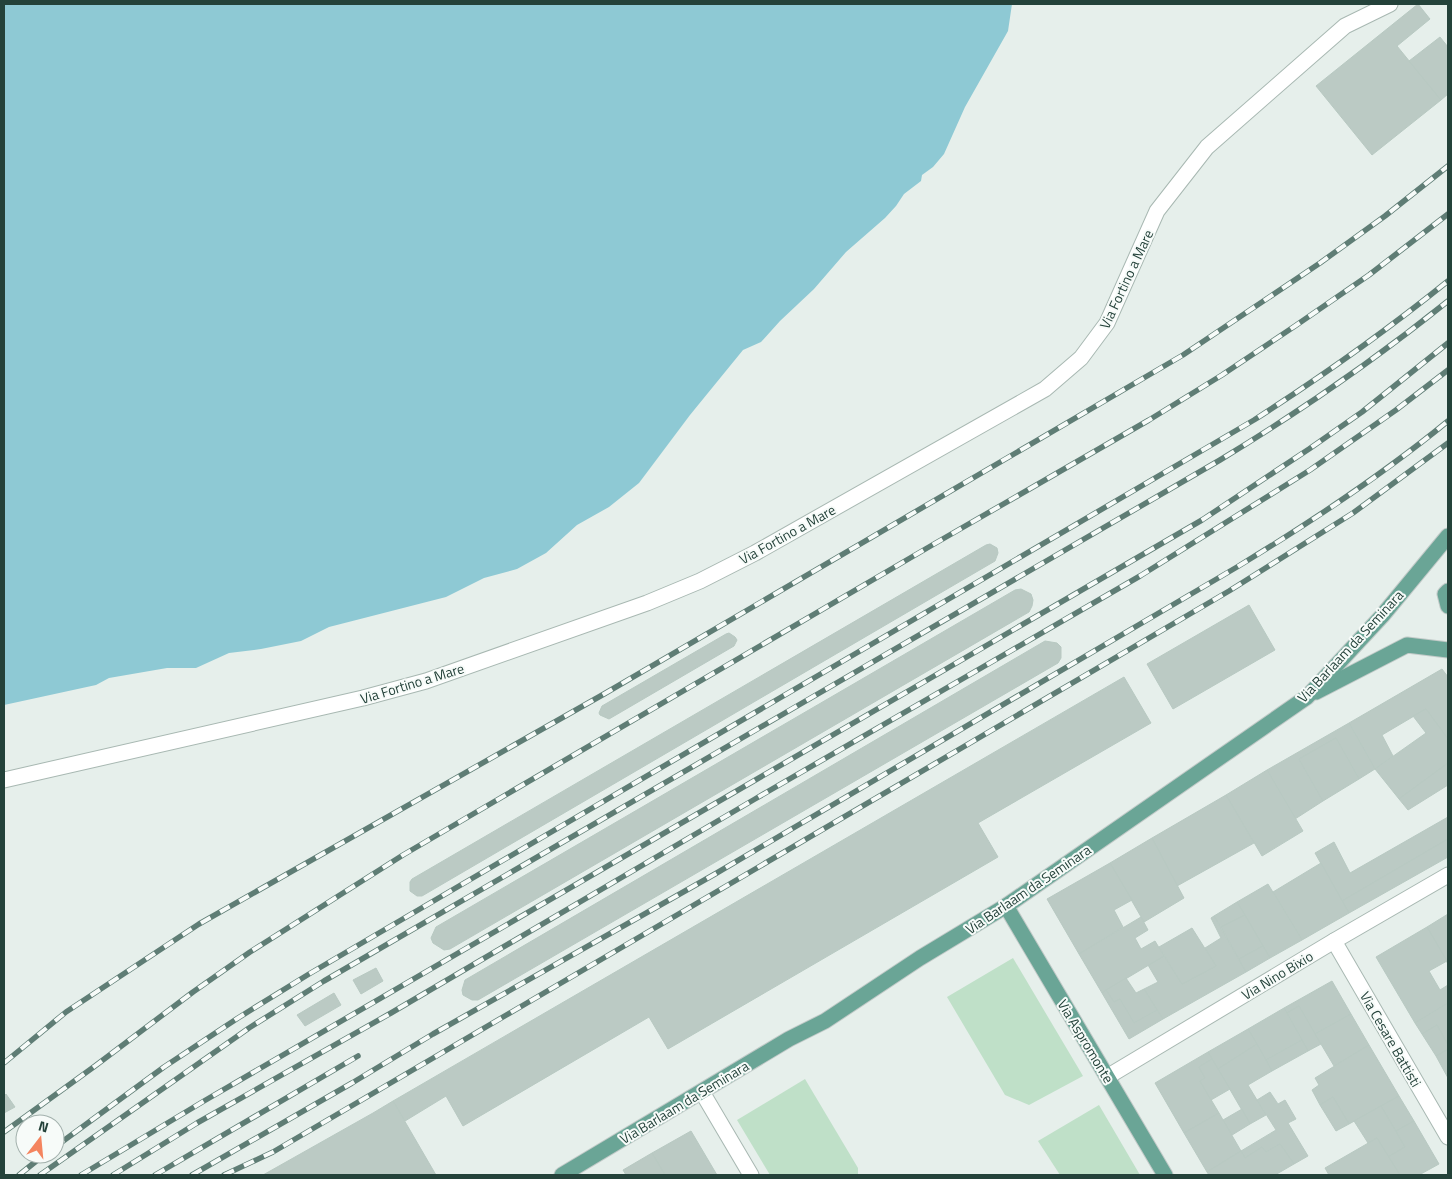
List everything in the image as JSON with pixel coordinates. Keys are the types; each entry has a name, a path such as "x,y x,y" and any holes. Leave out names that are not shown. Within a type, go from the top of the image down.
{"main road":[{"name":"Via Barlaam da Seminara","path":"562,1175 790,1039 825,1021 920,958 1006,906 1307,697 1382,616 1447,538"},
{"path":"1307,697 1407,645 1448,650"},
{"name":"Via Aspromonte","path":"1006,906 1165,1175"}],"street":[{"name":"Via Fortino a Mare","path":"4,780 363,698 426,681 647,604 755,554 1045,389 1081,358 1107,323 1157,211 1207,147 1345,26 1390,4"},
{"name":"Via Nino Bixio","path":"1107,1076 1448,875"},
{"name":"Via Cesare Battisti","path":"1334,941 1448,1137"},
{"path":"702,1092 751,1175"}],"green space":[{"path":"1013,958 1083,1076 1029,1105 1005,1095 947,997"},
{"path":"805,1079 858,1168 858,1175 770,1175 737,1120"},
{"path":"1099,1105 1140,1175 1060,1175 1038,1141"}],"water":[{"path":"4,4 1012,4 1008,31 965,107 944,154 933,167 922,175 921,181 904,194 885,218 846,252 814,289 761,342 743,350 690,415 639,483 609,507 577,525 546,553 517,569 484,578 446,597 329,627 301,641 229,653 196,668 167,668 109,678 96,685 4,705"}],"building":[{"path":"1418,4 1430,19 1397,46 1441,100 1372,155 1316,86"},
{"path":"1440,37 1448,47 1448,94 1441,100 1409,61"},
{"path":"990,544 997,548 998,553 995,561 422,896 417,896 410,891 412,879"},
{"path":"1021,589 1031,594 1033,600 1029,612 450,949 444,950 433,943 431,938 436,927 1015,590"},
{"path":"1249,605 1275,650 1173,709 1147,664"},
{"path":"729,633 737,640 734,646 609,719 600,715 602,706"},
{"path":"1045,641 1057,643 1061,647 1061,658 1058,663 478,1000 472,1000 463,995 462,990 465,980"},
{"path":"1442,669 1448,677 1448,739 1426,709 1382,735 1393,756 1375,769 1349,723"},
{"path":"1124,677 1151,723 978,823 998,857 668,1049 649,1017 463,1126 446,1096 405,1121 393,1101"},
{"path":"1426,709 1448,739 1448,763 1399,799 1375,769 1426,733 1413,716"},
{"path":"1349,723 1375,769 1359,779 1336,738 1299,759 1323,801 1295,819 1267,770"},
{"path":"1336,738 1359,779 1323,801 1299,759"},
{"path":"1448,763 1448,785 1408,810 1399,799"},
{"path":"1267,770 1303,831 1262,856 1226,795"},
{"path":"1226,795 1254,843 1177,886 1152,838"},
{"path":"1448,817 1448,839 1342,901 1315,853 1334,842 1350,873"},
{"path":"1152,838 1184,898 1144,922 1110,863"},
{"path":"1448,839 1448,857 1349,913 1342,901"},
{"path":"1110,863 1132,900 1114,910 1123,927 1079,954 1047,899"},
{"path":"1321,863 1349,913 1302,940 1273,892"},
{"path":"1268,884 1302,940 1270,958 1237,902"},
{"path":"1237,902 1245,915 1221,927 1214,916"},
{"path":"1448,914 1448,964 1427,927"},
{"path":"1245,915 1263,946 1239,959 1221,927"},
{"path":"1214,916 1246,972 1163,1019 1144,989 1158,982 1148,965 1164,956 1182,984 1216,966 1205,948 1221,938 1211,918"},
{"path":"1141,917 1148,930 1135,938 1141,949 1155,941 1164,956 1102,993 1079,954"},
{"path":"1427,927 1447,961 1429,971 1440,990 1448,985 1448,1003 1415,1023 1376,957"},
{"path":"1192,928 1216,966 1182,984 1159,947"},
{"path":"1263,946 1270,958 1246,972 1239,959"},
{"path":"376,968 383,981 361,994 353,980"},
{"path":"1126,978 1136,993 1144,989 1157,1010 1134,1023 1120,999 1114,1002 1106,990"},
{"path":"1332,981 1351,1014 1315,1034 1299,1006 1287,1013 1284,1008"},
{"path":"1106,990 1114,1002 1120,999 1134,1023 1157,1010 1163,1019 1129,1039 1102,993"},
{"path":"334,993 341,1005 305,1026 297,1015"},
{"path":"1448,1003 1448,1045 1437,1025 1422,1034 1415,1023"},
{"path":"1299,1006 1321,1044 1308,1051 1287,1013"},
{"path":"1284,1008 1302,1040 1266,1060 1248,1029"},
{"path":"1351,1014 1369,1045 1334,1066 1315,1034"},
{"path":"1437,1025 1448,1045 1448,1051 1436,1056 1422,1034"},
{"path":"1248,1029 1257,1044 1218,1069 1208,1052"},
{"path":"1302,1040 1308,1051 1272,1071 1266,1060"},
{"path":"1257,1044 1272,1071 1248,1085 1266,1115 1250,1124 1218,1069"},
{"path":"1369,1045 1399,1096 1349,1124 1333,1097 1320,1105 1312,1090 1319,1085 1315,1078"},
{"path":"1448,1051 1448,1078 1436,1056"},
{"path":"1208,1052 1212,1059 1199,1067 1205,1078 1200,1081 1219,1113 1184,1133 1155,1083"},
{"path":"1212,1059 1230,1089 1211,1100 1200,1081 1205,1078 1199,1067"},
{"path":"1270,1092 1278,1104 1285,1100 1296,1119 1288,1123 1308,1156 1294,1164 1280,1144 1266,1152 1262,1147 1245,1158 1241,1151 1276,1130 1257,1100"},
{"path":"6,1094 15,1107 4,1113 4,1096"},
{"path":"1399,1096 1414,1121 1396,1131 1381,1106"},
{"path":"1333,1097 1349,1124 1336,1131 1320,1105"},
{"path":"393,1101 436,1175 263,1175 373,1113"},
{"path":"1381,1106 1405,1147 1388,1157 1377,1138 1368,1143 1354,1121"},
{"path":"1242,1109 1250,1124 1232,1135 1223,1120"},
{"path":"1219,1113 1241,1151 1207,1172 1184,1133"},
{"path":"1414,1121 1439,1164 1419,1175 1400,1175 1388,1157 1405,1147 1396,1131"},
{"path":"691,1131 717,1175 665,1175 652,1153"},
{"path":"1377,1138 1400,1175 1329,1175 1325,1168"},
{"path":"1280,1144 1294,1164 1275,1175 1209,1175 1207,1172 1241,1151 1245,1158 1262,1147 1266,1152"},
{"path":"652,1153 665,1175 626,1175 623,1170"}],"railway":[{"path":"4,1063 66,1012 199,924 604,694 1183,355 1320,263 1385,216 1448,166"},
{"path":"4,1132 250,952 403,855 1149,420 1222,375 1295,326 1369,275 1448,214"},
{"path":"65,1140 164,1067 309,974 1254,420 1353,353 1448,281"},
{"path":"40,1175 249,1028 324,981 1220,460 1337,384 1393,344 1448,301"},
{"path":"81,1175 204,1101 1202,520 1362,412 1448,343"},
{"path":"113,1175 197,1123 391,1013 1140,576 1310,470 1396,410 1448,370"},
{"path":"192,1175 433,1034 715,874 1237,567 1345,498 1397,461 1448,421"},
{"path":"224,1175 273,1152 1229,591 1353,513 1448,443"},
{"path":"155,1175 358,1056"},
{"path":"19,1175 33,1164"}]}
